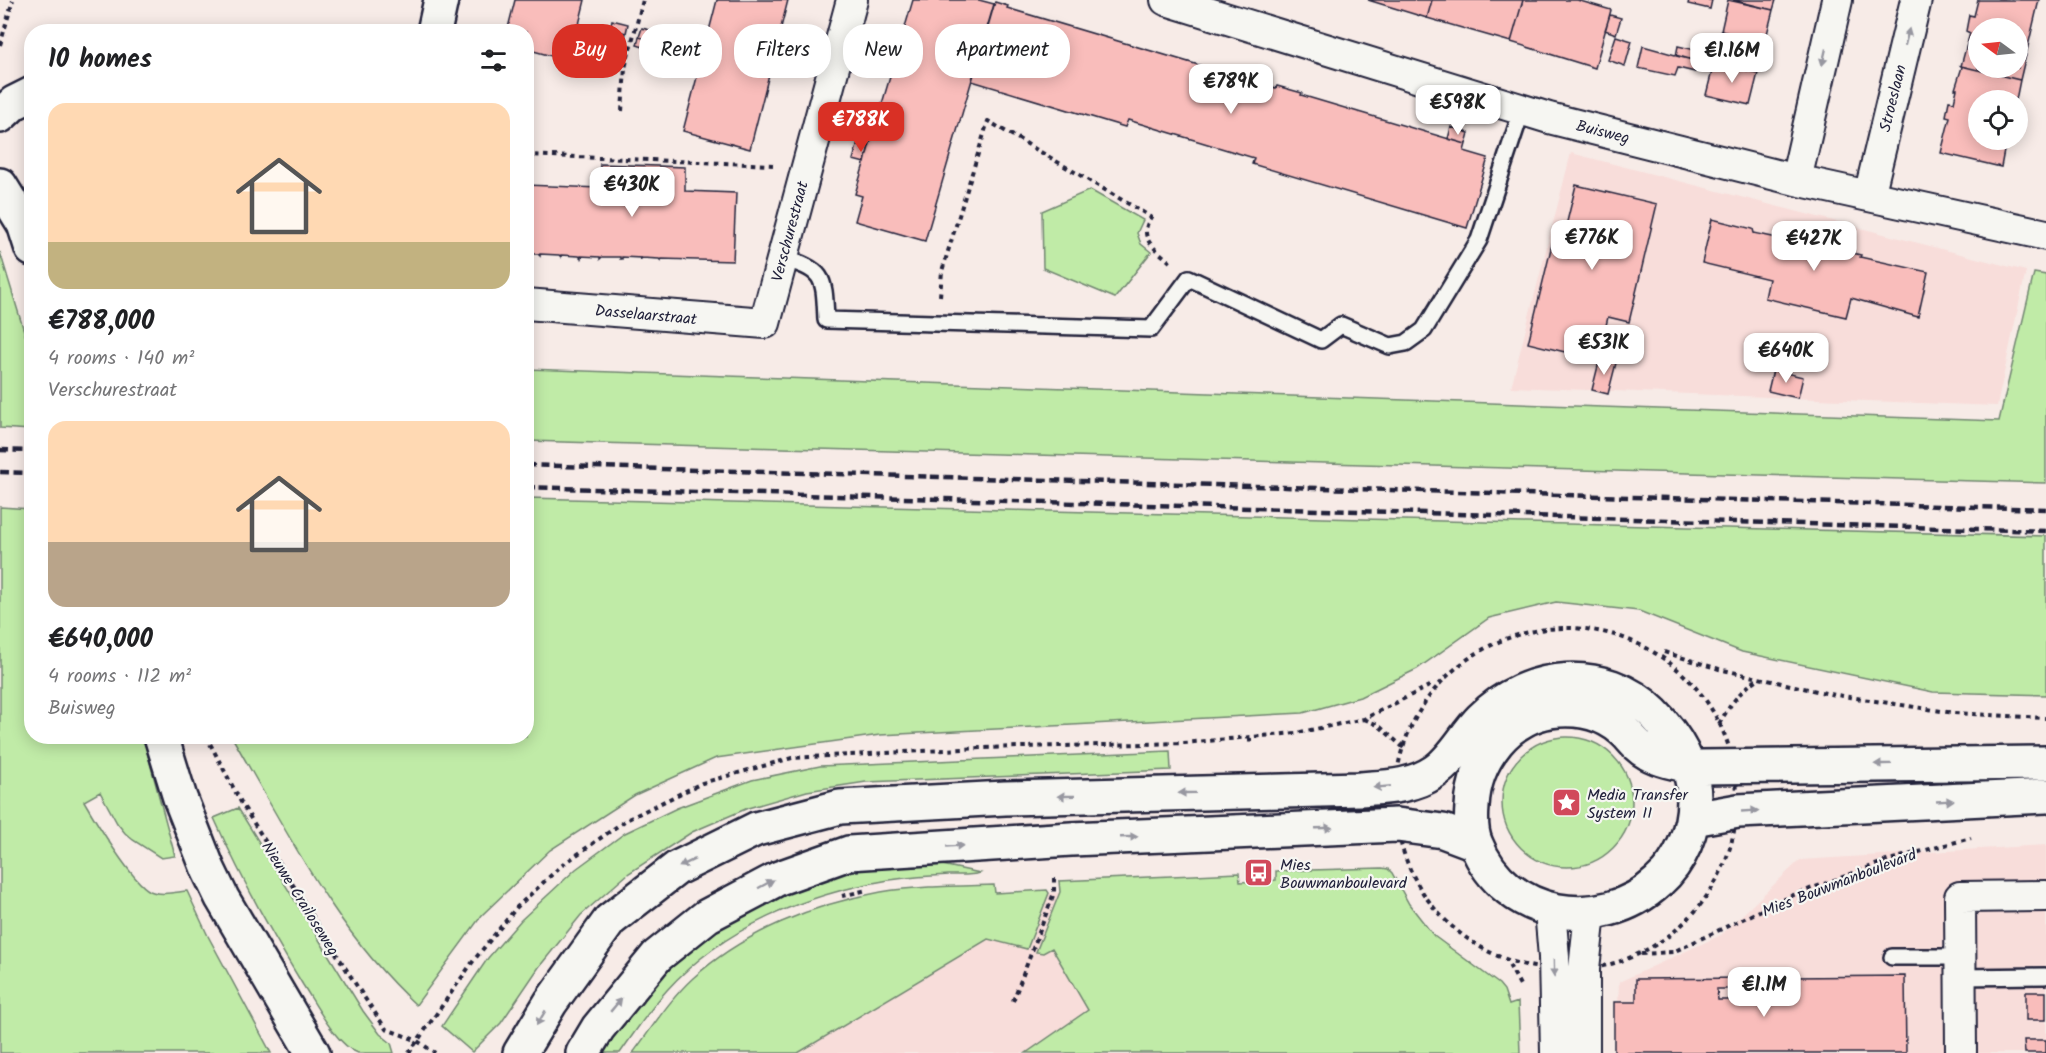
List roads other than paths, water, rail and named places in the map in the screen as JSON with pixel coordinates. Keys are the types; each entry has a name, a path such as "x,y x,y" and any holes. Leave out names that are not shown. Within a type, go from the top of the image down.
{"main road":[{"path":"436,24 441,0"},
{"path":"0,116 14,103 24,98"},
{"path":"0,185 24,225"},
{"path":"520,1053 551,1002 610,920 677,868 756,829 840,807 1005,798 1360,789 1409,783 1422,779 1437,770 1479,721 1494,707 1514,694 1535,685 1560,680 1587,682 1611,686 1631,696 1666,726 1679,745 1688,765 1694,787 1693,819 1683,849 1674,864 1650,890 1637,899 1613,909 1590,914 1550,910 1515,894 1497,878 1475,843 1471,819 1472,796 1486,756 1497,741 1513,727 1544,712 1584,710 1605,717 1615,723 1648,753 1688,765 1701,767 2046,763"},
{"path":"163,744 180,798 222,898 314,1052"},
{"path":"1693,819 1738,811 2046,796"},
{"path":"583,1053 598,1028 657,956 707,916 779,878 849,853 1071,839 1397,825 1443,831 1475,843"}],"street":[{"name":"Verschurestraat","path":"765,323 852,0"},
{"name":"Buisweg","path":"1166,0 1522,110 1796,180 2046,235"},
{"path":"1796,180 1837,0"},
{"name":"Stroeslaan","path":"1869,196 1916,0"},
{"name":"Dasselaarstraat","path":"534,305 765,323"},
{"path":"1961,1053 1960,897 2046,896"},
{"path":"1550,910 1556,1053"},
{"path":"1584,1053 1584,969 1590,914"}],"lane":[{"path":"782,258 802,263 814,270 824,286 826,320 1151,329 1189,278 1321,340 1341,325 1390,346 1406,343 1424,330 1479,240 1522,110"},
{"path":"1892,957 2045,976"}],"railway":[{"path":"0,450 24,451"},
{"path":"534,465 2046,509"},
{"path":"0,472 24,473"},
{"path":"534,487 2046,531"}],"place":[{"name":"Media Transfer System II","path":"1566,803"},
{"name":"Mies Bouwmanboulevard","path":"1259,873"}]}
